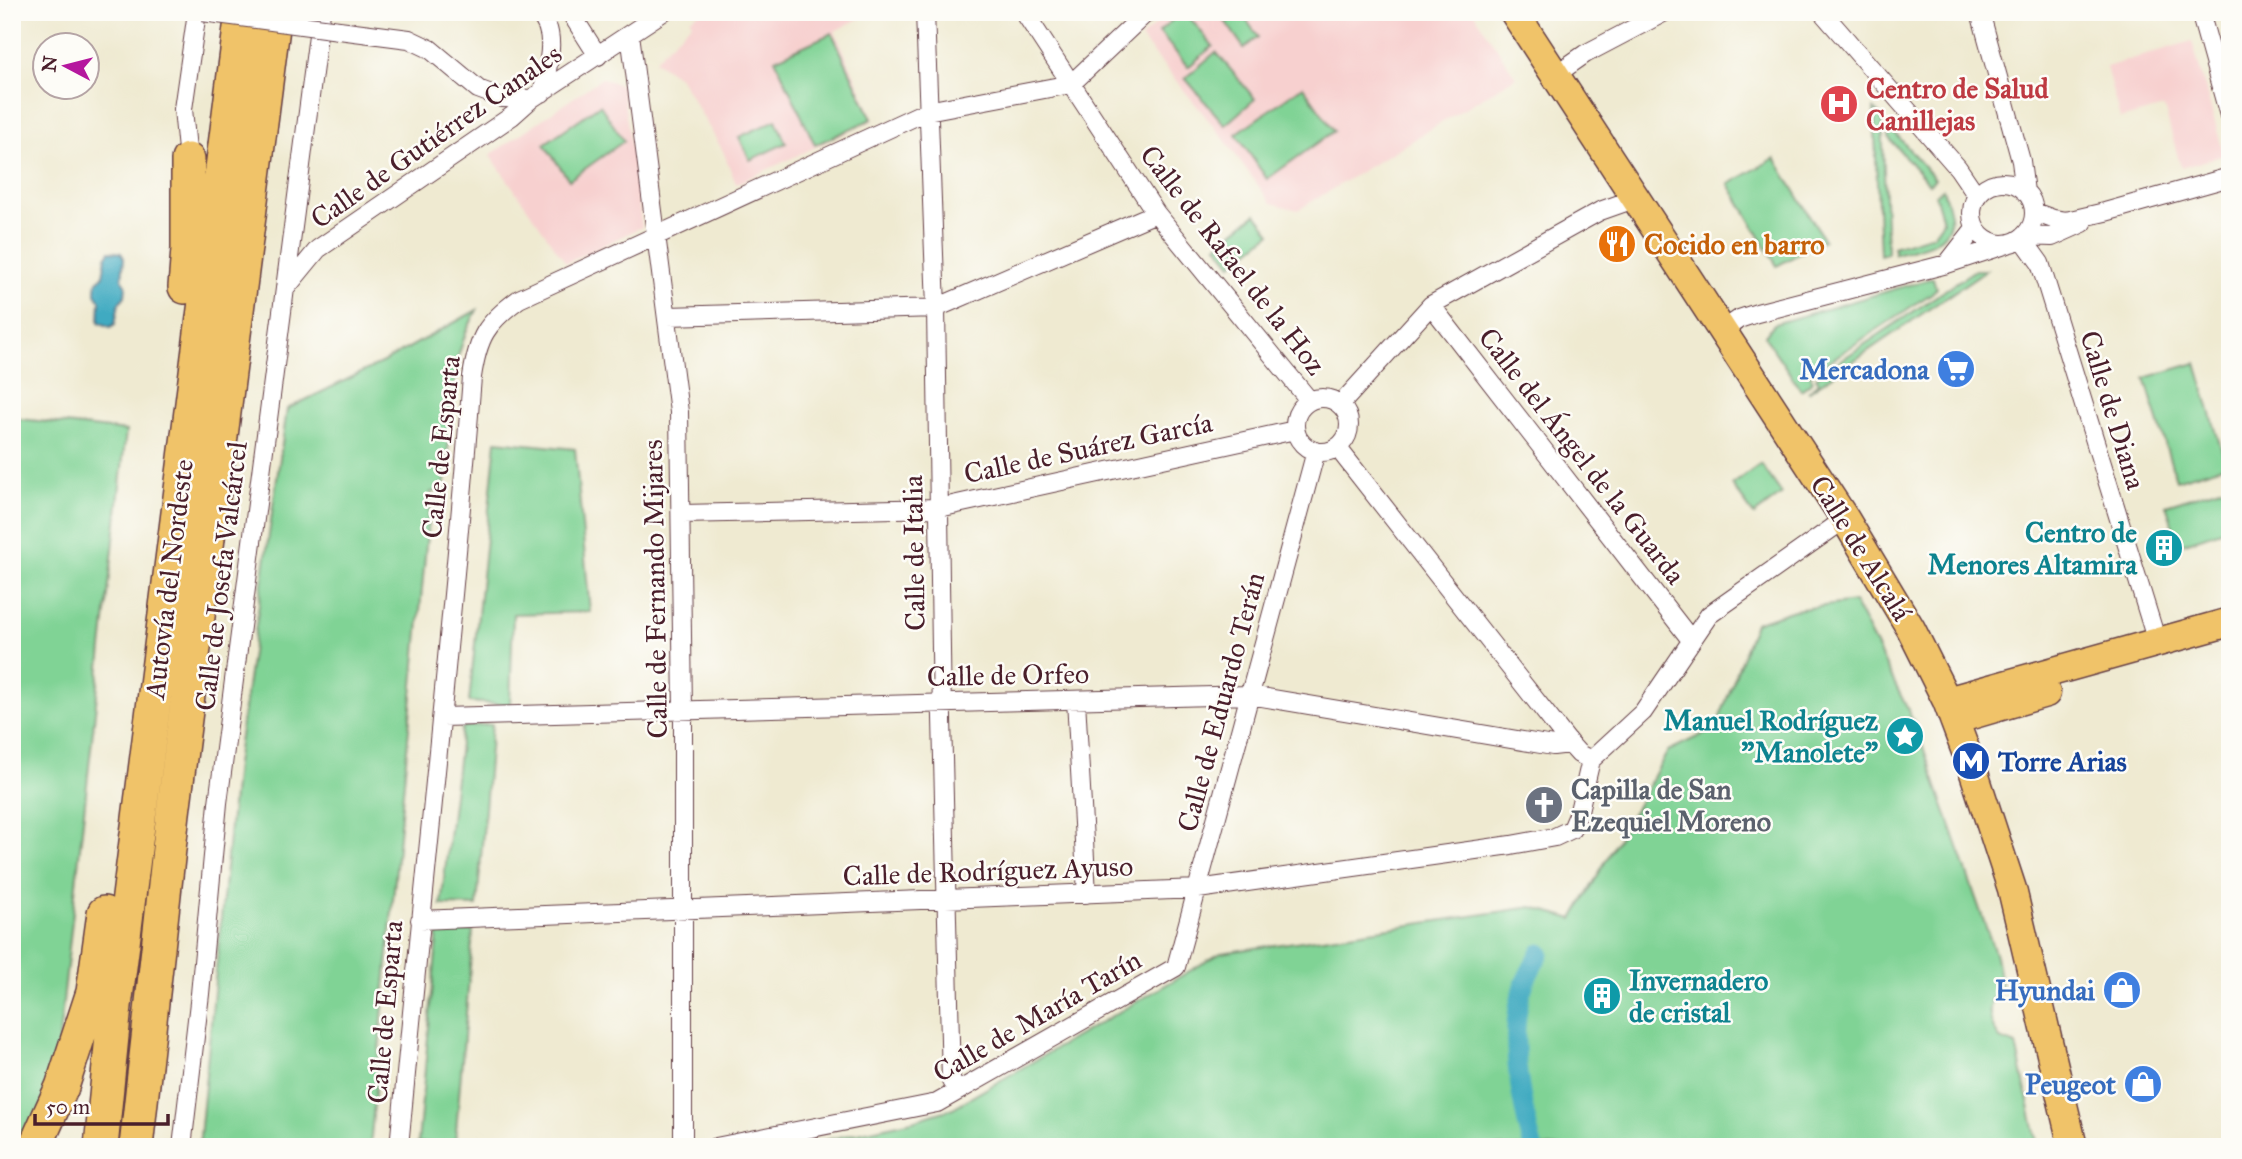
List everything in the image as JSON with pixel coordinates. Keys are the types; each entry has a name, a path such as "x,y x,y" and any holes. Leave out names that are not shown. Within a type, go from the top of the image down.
{"highway":[{"name":"Autovía del Nordeste","path":"101,1147 115,1006 242,12"},
{"name":"Autovía del Nordeste","path":"136,1147 173,813 275,12"},
{"path":"173,547 176,382 188,249 188,160"},
{"path":"35,1147 62,1087 93,992 115,839 167,594"}],"main road":[{"name":"Calle de Alcalá","path":"1514,12 1845,519 1911,629 1951,710 1975,773 2012,890 2073,1147"},
{"path":"1951,710 2157,642 2230,622"},
{"path":"1951,710 2230,640"}],"street":[{"path":"188,160 183,109 199,12 409,39 430,49 478,89 502,98 536,96 549,63 550,37 537,12"},
{"name":"Calle de Josefa Valcárcel","path":"182,1147 218,803 321,12"},
{"path":"570,12 598,57"},
{"name":"Calle de Gutiérrez Canales","path":"284,291 318,249 512,116 536,96 663,12"},
{"name":"Calle de Italia","path":"925,12 936,308 951,1082 958,1091"},
{"name":"Calle de Rafael de la Hoz","path":"1024,12 1156,213 1309,400"},
{"path":"1071,84 1147,12"},
{"path":"1555,75 1586,54 1665,12"},
{"path":"1822,12 1958,168 1977,196"},
{"path":"1979,12 2021,161 2025,192"},
{"path":"2200,12 2230,119"},
{"name":"Calle de Fernando Mijares","path":"630,34 679,412 682,514 683,1147"},
{"name":"Calle de Esparta","path":"399,1147 442,717 472,377 476,349 486,329 519,299 928,111 1071,84"},
{"path":"2034,212 2066,221 2230,177"},
{"path":"1722,331 1739,319 1757,313 1947,264 2018,239 2030,229 2033,205 2025,192 2012,183 1988,186 1977,196 1971,212 1975,228 1989,242 2018,239 2052,237 2105,212"},
{"path":"1340,405 1431,305 1600,211 1634,199"},
{"path":"668,316 936,308 1156,213"},
{"path":"1947,264 1975,228"},
{"name":"Calle de Diana","path":"2018,239 2040,263 2157,642"},
{"name":"Calle del Ángel de la Guarda","path":"1431,305 1691,640"},
{"path":"1325,397 1340,405 1345,411 1349,426 1338,447 1324,452 1303,444 1295,430 1297,413 1309,400 1325,397"},
{"name":"Calle de Suárez García","path":"682,514 939,508 1295,430"},
{"path":"1338,447 1570,744 1579,754 1591,760 1643,712 1709,615 1845,519"},
{"name":"Calle de Eduardo Terán","path":"1176,967 1316,451"},
{"name":"Calle de Orfeo","path":"442,717 1250,695 1553,746 1570,744"},
{"path":"1076,700 1087,894"},
{"name":"Calle de Rodríguez Ayuso","path":"420,920 1198,889 1511,845 1555,836 1572,829 1591,760"},
{"name":"Calle de María Tarín","path":"716,1147 937,1103 1176,967"}],"shaded area":[{"path":"701,12 872,12 835,31 874,120 736,184 723,151 680,78 655,61 692,23 690,19"},
{"path":"1169,12 1473,12 1516,77 1298,210 1271,203 1224,139 1141,38"},
{"path":"2192,41 2224,155 2181,168 2164,107 2120,119 2106,67"},
{"path":"602,78 622,86 642,227 566,263 490,155"}],"green space":[{"path":"1181,12 1185,12 1213,46 1188,67 1159,32"},
{"path":"1241,12 1258,37 1244,48 1225,21"},
{"path":"832,33 872,119 815,145 775,59"},
{"path":"1216,52 1255,99 1225,125 1185,78"},
{"path":"1303,86 1334,131 1267,179 1236,134"},
{"path":"600,105 624,141 569,180 544,144"},
{"path":"1874,109 1882,117 1887,253 1880,255"},
{"path":"776,120 786,143 750,160 739,137"},
{"path":"1889,126 1935,179 1929,184 1888,137"},
{"path":"1775,158 1824,240 1777,266 1729,184"},
{"path":"1943,189 1950,214 1947,230 1928,245 1895,254 1893,247 1933,235 1943,221 1935,194"},
{"path":"1256,214 1271,233 1232,264 1217,245"},
{"path":"1975,270 1986,270 1808,392 1819,382 1816,377"},
{"path":"1933,278 1936,288 1932,293 1810,374 1813,381 1801,390 1765,335 1774,324"},
{"path":"477,310 457,360 444,491 431,492 370,1147 199,1147 236,764 287,409 383,362"},
{"path":"2196,363 2226,465 2176,480 2145,378"},
{"path":"12,418 126,431 47,1147 12,1147"},
{"path":"496,441 575,449 590,612 513,614 510,705 469,702"},
{"path":"1761,464 1782,494 1754,515 1732,485"},
{"path":"2230,485 2230,528 2179,545 2166,505"},
{"path":"1854,602 1915,724 1996,956 2001,984 1990,1004 1990,1018 2000,1039 2016,1045 2038,1147 794,1147 912,1121 951,1109 1221,953 1532,907 1573,919 1668,751 1716,728 1755,623 1794,610"},
{"path":"492,724 477,906 441,905 462,727"},
{"path":"438,931 473,931 455,1143 418,1143"}],"water":[{"path":"110,251 121,253 124,258 122,279 126,286 115,324 110,327 99,322 100,301 96,288 97,281 103,276 106,257"}],"waterway":[{"path":"1533,1147 1517,1064 1516,1021 1525,982 1540,953"}],"place":[{"name":"Centro de Salud Canillejas","path":"1839,104"},
{"name":"Cocido en barro","path":"1617,244"},
{"name":"Mercadona","path":"1956,369"},
{"name":"Centro de Menores Altamira","path":"2164,548"},
{"name":"Manuel Rodríguez \"Manolete\"","path":"1905,736"},
{"name":"Torre Arias","path":"1971,761"},
{"name":"Capilla de San Ezequiel Moreno","path":"1544,805"},
{"name":"Hyundai","path":"2122,990"},
{"name":"Invernadero de cristal","path":"1602,996"},
{"name":"Peugeot","path":"2143,1084"}]}
